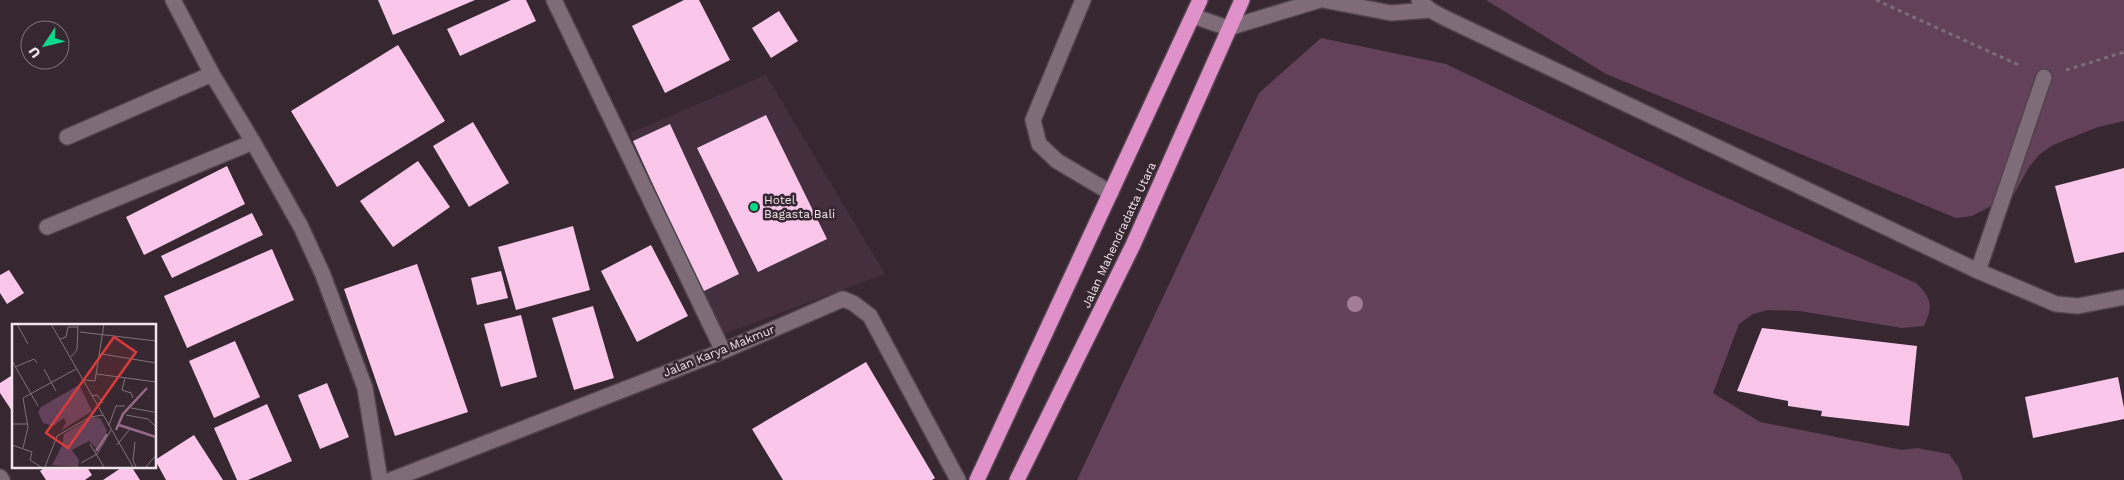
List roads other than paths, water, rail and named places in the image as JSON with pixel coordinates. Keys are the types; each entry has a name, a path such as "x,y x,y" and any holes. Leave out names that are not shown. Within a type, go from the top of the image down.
{"highway":[{"name":"Jalan Mahendradatta Utara","path":"977,480 1200,0"},
{"name":"Jalan Mahendradatta Utara","path":"1017,480 1133,245 1242,0"}],"street":[{"path":"173,0 212,74 301,227 323,275 364,388 380,480"},
{"path":"554,0 723,351"},
{"path":"1083,0 1034,120 1039,144 1057,161 1111,193"},
{"path":"1193,16 1228,28 1322,0 1391,13 1430,10"},
{"path":"1419,0 1430,10 1978,271 2056,304 2078,306 2124,297"},
{"path":"67,137 212,74"},
{"path":"1978,271 2044,76"},
{"path":"48,227 253,142"},
{"name":"Jalan Karya Makmur","path":"391,480 723,351 843,299 853,303 870,316 958,480"}],"place":[{"name":"Hotel Bagasta Bali","path":"754,207"}]}
